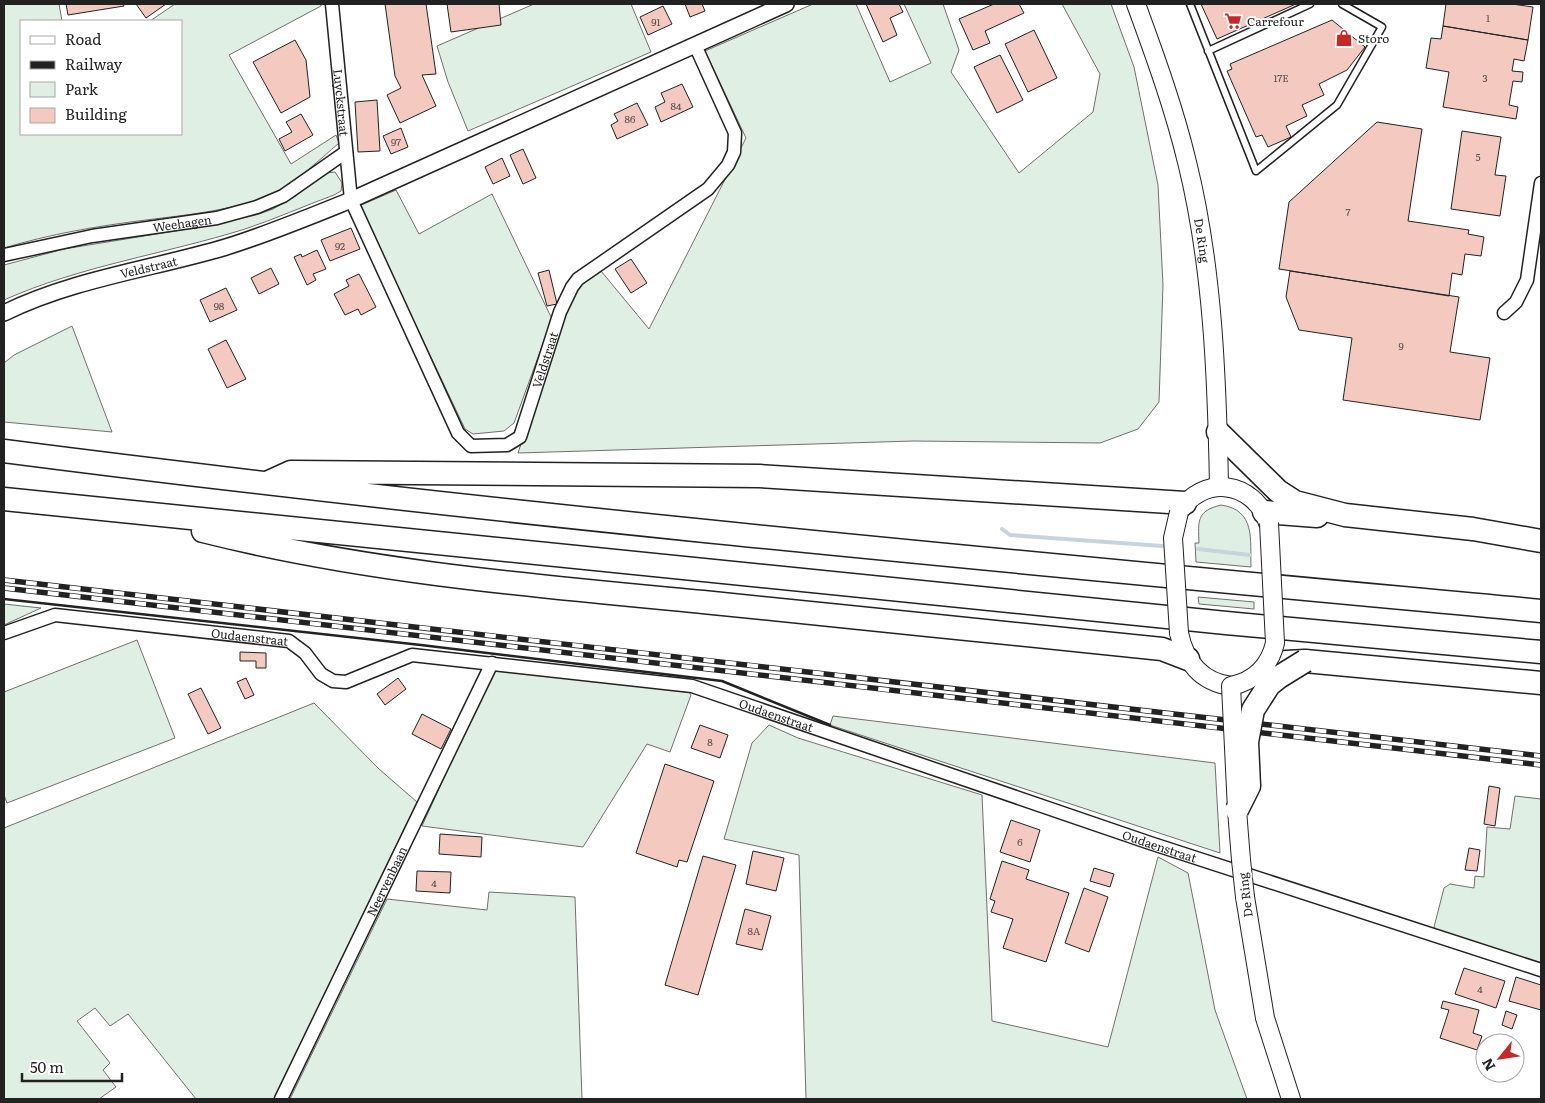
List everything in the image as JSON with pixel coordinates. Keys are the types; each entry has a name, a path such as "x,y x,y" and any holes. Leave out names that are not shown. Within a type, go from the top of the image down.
{"highway":[{"path":"1218,432 1286,497 1345,515"},
{"path":"4,451 264,485 583,517 753,538 1541,611"},
{"path":"264,485 291,472 759,476 1182,507"},
{"path":"4,499 1226,623 1541,652"},
{"path":"122,512 258,545 345,561 558,588 1162,649 1188,659"},
{"path":"1266,518 1345,515 1473,529 1541,541"},
{"path":"1241,682 1287,662 1306,661 1541,683"},
{"path":"1237,810 1248,786 1247,742 1253,710 1268,686 1306,661"}],"main road":[{"name":"De Ring","path":"1136,4 1168,97 1188,163 1196,209 1208,291 1218,432 1219,486"},
{"path":"1219,486 1234,488 1249,494 1266,518 1275,643 1269,661 1241,682 1204,678 1188,659 1179,633 1173,538 1182,507 1204,490 1219,486"},
{"name":"De Ring","path":"1241,682 1237,810 1245,898 1265,1018 1291,1099"}],"street":[{"name":"Luyckstraat","path":"332,4 350,200"},
{"name":"Veldstraat","path":"4,313 64,289 226,247 289,225 350,200 786,4"},
{"name":"Veldstraat","path":"350,200 458,433 471,446 507,445 520,437 560,312 578,279 708,189 728,165 734,152 735,133 695,45"},
{"name":"Weehagen","path":"4,256 92,236 217,218 263,206 283,196 346,152"},
{"path":"1504,313 1516,302 1527,280 1541,183"},
{"name":"Oudaenstraat","path":"4,633 55,615 288,641 305,653 321,674 333,681 346,682 412,655 692,686 1316,899 1541,970"},
{"name":"Neervenbaan","path":"281,1099 492,663"}],"lane":[{"path":"1190,4 1256,171 1337,105 1382,27 1342,4"},
{"path":"1208,51 1310,4"}],"green space":[{"path":"4,4 59,4 62,20 20,20 20,135 182,135 182,20 151,20 175,4 321,4 321,6 229,55 291,164 336,135 339,143 293,182 262,198 230,207 195,214 74,231 4,248"},
{"path":"534,4 631,4 651,52 468,131 448,82 437,46"},
{"path":"813,4 856,4 890,82 931,63 904,4 943,4 959,50 951,72 1019,173 1093,112 1100,74 1062,4 1111,4 1134,67 1158,185 1163,285 1159,402 1138,429 1100,443 913,441 518,453 569,299 585,280 601,271 649,329 746,138 705,51"},
{"path":"335,172 342,183 341,191 278,217 215,238 62,278 4,300 4,265 64,249 212,225 256,215 273,209 294,197 325,173"},
{"path":"396,190 419,234 492,194 552,319 514,423 504,431 473,434 465,429 359,206"},
{"path":"72,326 112,432 4,422 4,363 14,355"},
{"path":"1221,505 1232,508 1246,520 1250,537 1251,567 1196,562 1195,543 1199,543 1199,522 1207,510"},
{"path":"1198,597 1254,602 1254,609 1199,604"},
{"path":"4,604 41,608 4,625"},
{"path":"137,640 175,738 7,803 4,795 4,692"},
{"path":"500,670 689,692 691,695 670,752 647,744 583,847 422,826 489,679 495,672"},
{"path":"314,703 379,769 417,802 274,1099 196,1099 128,1014 110,1026 95,1008 77,1021 110,1063 103,1070 116,1087 99,1099 4,1099 4,828"},
{"path":"833,716 1215,763 1220,853 830,725"},
{"path":"769,725 798,738 982,795 992,1021 1108,1047 1158,857 1188,873 1215,1010 1247,1099 806,1099 799,855 724,839 752,743"},
{"path":"1515,796 1541,799 1541,963 1436,930 1434,927 1444,888 1450,884 1474,888 1475,876 1484,877 1487,827 1510,829"},
{"path":"489,892 575,897 582,1099 290,1099 387,899 487,910"}],"building":[{"path":"66,4 123,4 124,6 68,15"},
{"path":"136,4 166,4 146,18"},
{"path":"385,4 426,4 436,74 422,75 436,106 400,123 387,95 401,88 395,76"},
{"path":"447,4 499,4 501,25 451,32"},
{"path":"685,4 702,4 705,11 690,17"},
{"path":"866,4 899,4 903,12 890,18 897,35 883,42"},
{"path":"994,4 1019,4 1024,13 985,31 990,43 973,50 959,19"},
{"name":"Carrefour","path":"1201,4 1296,4 1217,39"},
{"path":"1446,4 1512,4 1533,7 1528,40 1443,26"},
{"path":"663,6 672,24 648,35 640,17"},
{"path":"1332,20 1365,47 1347,70 1319,84 1324,95 1302,105 1307,116 1286,126 1291,137 1268,147 1262,135 1256,137 1227,71 1232,69 1230,64"},
{"path":"1443,26 1528,40 1524,61 1514,59 1512,71 1523,72 1522,82 1513,81 1509,105 1518,107 1516,119 1443,107 1449,72 1426,68 1431,38 1441,39"},
{"path":"1034,30 1057,78 1028,92 1005,44"},
{"path":"295,40 306,60 310,97 281,113 253,62"},
{"path":"1000,55 1023,100 997,113 974,67"},
{"path":"682,84 693,107 661,122 655,107 665,102 661,93"},
{"path":"377,100 380,151 358,152 355,102"},
{"path":"637,103 648,125 617,139 611,125 618,121 614,114"},
{"path":"301,114 313,135 285,151 279,139 292,132 286,122"},
{"path":"1377,122 1422,129 1408,221 1469,230 1468,234 1484,237 1481,256 1465,254 1462,275 1452,273 1449,296 1279,269 1289,202"},
{"path":"401,128 408,147 391,154 383,136"},
{"path":"1462,131 1501,137 1495,175 1506,176 1500,216 1451,209"},
{"path":"523,149 536,178 523,184 510,155"},
{"path":"502,158 510,176 493,184 485,167"},
{"path":"351,228 360,249 330,261 321,240"},
{"path":"317,250 326,269 313,274 316,280 307,285 294,257 301,254 302,257"},
{"path":"631,259 647,283 631,293 615,269"},
{"path":"271,268 279,284 259,294 251,278"},
{"path":"549,270 557,304 547,306 538,273"},
{"path":"1290,271 1459,297 1450,352 1490,358 1480,420 1343,400 1352,338 1299,330 1286,297"},
{"path":"359,274 376,307 361,315 358,309 345,315 334,294 349,286 346,280"},
{"path":"226,288 237,310 210,322 200,300"},
{"path":"226,340 246,379 227,388 208,349"},
{"path":"240,652 266,653 266,668 256,668 256,661 240,661"},
{"path":"246,678 254,695 245,699 237,682"},
{"path":"398,678 406,689 385,705 377,694"},
{"path":"201,688 221,728 208,734 188,694"},
{"path":"422,714 451,729 441,749 412,734"},
{"path":"700,725 728,735 720,758 691,748"},
{"path":"665,764 714,781 687,862 679,860 677,867 636,853"},
{"path":"1489,786 1500,788 1495,826 1484,824"},
{"path":"1011,820 1040,830 1030,862 1000,852"},
{"path":"440,834 482,837 481,857 439,854"},
{"path":"1469,848 1480,850 1477,871 1465,870"},
{"path":"753,851 784,858 776,891 746,884"},
{"path":"703,856 736,865 698,995 665,985"},
{"path":"1002,861 1029,870 1026,879 1069,893 1046,962 1003,948 1013,919 991,912 995,901 990,899"},
{"path":"1094,868 1114,874 1110,887 1090,881"},
{"path":"417,871 451,872 450,893 416,891"},
{"path":"1084,888 1108,897 1089,952 1065,943"},
{"path":"745,909 771,916 762,950 736,944"},
{"path":"1464,968 1505,981 1496,1008 1455,994"},
{"path":"1516,977 1541,985 1541,1010 1509,1001"},
{"path":"1443,1001 1479,1010 1473,1033 1475,1034 1475,1049 1440,1038 1449,1010 1441,1008"},
{"path":"1506,1011 1517,1015 1512,1029 1502,1025"}],"waterway":[{"path":"1002,529 1010,535 1162,546"},
{"path":"1198,549 1250,555"}],"railway":[{"path":"4,580 1541,756"},
{"path":"4,588 1541,765"}],"wall":[{"path":"4,599 421,645 722,681 830,725"}],"place":[{"name":"Carrefour","path":"1233,21"},
{"name":"Storo","path":"1344,38"}]}
